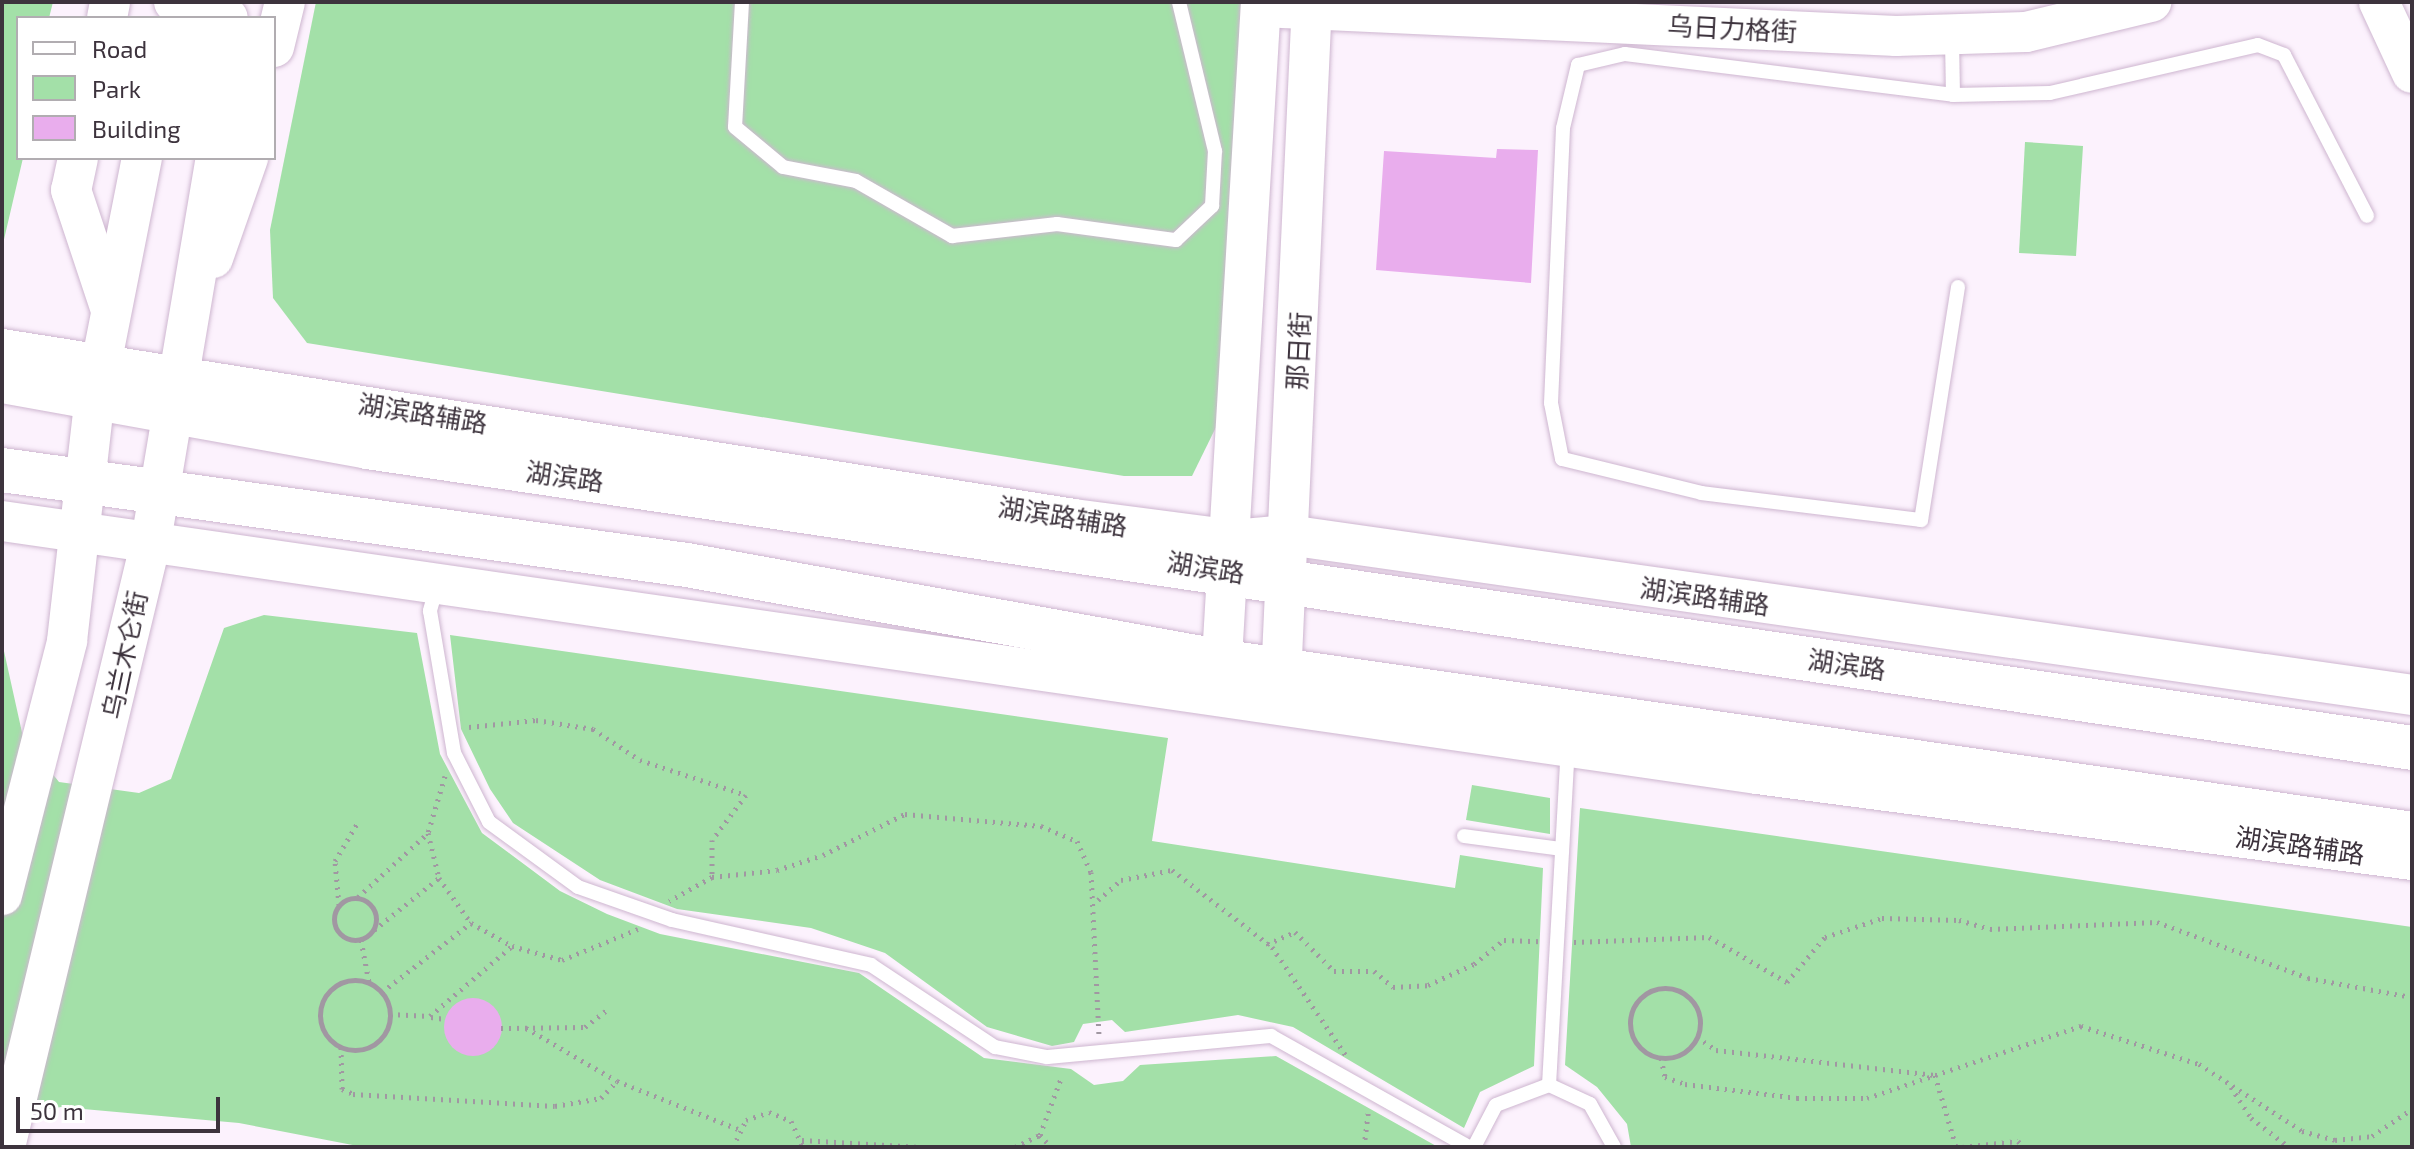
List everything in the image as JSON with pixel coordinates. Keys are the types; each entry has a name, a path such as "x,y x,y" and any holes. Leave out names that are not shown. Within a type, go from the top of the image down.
{"main road":[{"name":"湖滨路","path":"2,381 98,378 181,392 367,447 1233,555 1285,581 2412,748"},
{"path":"2,470 162,489 687,565 1219,677 2412,834"}],"street":[{"name":"乌日力格街","path":"1261,4 1952,34 2026,32 2151,2"},
{"path":"2379,2 2412,73"},
{"path":"2,521 439,582 1219,677 1233,555 1261,4"},
{"path":"176,6 219,16"},
{"name":"那日街","path":"1280,685 1312,6"},
{"path":"78,160 71,190 110,307"},
{"path":"2,895 67,641 98,378 142,160"},
{"name":"乌兰木仑街","path":"5,1147 151,541 181,392 216,160"},
{"path":"194,298 235,212 248,160"},
{"path":"2,349 98,378"},
{"name":"湖滨路辅路","path":"1233,555 1288,535 2412,695"},
{"name":"湖滨路辅路","path":"1280,685 1568,744 2412,860"}],"lane":[{"path":"742,2 735,127 783,167 856,181 952,236 1057,224 1176,240 1212,206 1215,151 1179,2"},
{"path":"1952,34 1953,95"},
{"path":"1958,287 1921,520 1702,493 1562,459 1551,403 1559,204 1563,128 1578,65 1625,54 1953,95 2050,93 2258,45 2284,55 2367,216"},
{"path":"439,582 430,611 454,753 489,822 578,887 653,913 871,965 995,1047 1066,1055 1271,1036 1472,1147 1496,1105 1549,1085 1590,1104 1614,1147"},
{"path":"1549,1085 1568,744"},
{"path":"1464,836 1561,849"}],"path":[{"path":"450,730 536,720 593,729 640,760 746,795 712,840 712,877"},
{"path":"339,905 357,898 428,833 454,753"},
{"path":"428,833 439,878 471,923 512,946 562,960 639,928 653,913 712,877 800,862 905,814 1005,819 1077,841 1098,900 1099,1052"},
{"path":"357,824 335,861 339,905 337,930 361,940"},
{"path":"1098,900 1121,880 1172,870 1267,944 1338,1036 1364,1086 1364,1147"},
{"path":"361,940 439,878"},
{"path":"357,898 374,910 373,931"},
{"path":"1267,944 1295,932 1334,971 1374,971 1393,987 1428,985 1474,964 1504,940 1709,937 1787,982 1825,937 1882,918 1959,920 1990,929 2157,922 2308,978 2412,997"},
{"path":"382,992 471,923"},
{"path":"361,940 369,982"},
{"path":"430,1016 512,946"},
{"path":"341,1047 373,1046 390,1014 382,992 369,982 344,981 325,996 320,1019 341,1047 342,1089 353,1094 555,1106 601,1098 617,1081"},
{"path":"1666,987 1688,996 1699,1015 1697,1037 1683,1053 1661,1058 1640,1048 1629,1027 1643,995 1666,987"},
{"path":"501,1028 585,1027 609,1008"},
{"path":"390,1014 445,1019"},
{"path":"1661,1058 1665,1077 1685,1084 1797,1098 1867,1098 2081,1026 2199,1064 2302,1131 2335,1140 2372,1136 2412,1109"},
{"path":"526,1028 617,1081 738,1129"},
{"path":"1697,1037 1716,1050 1935,1075"},
{"path":"1015,1147 1040,1135 1066,1055"},
{"path":"1935,1075 1959,1147 2018,1141 2024,1147"},
{"path":"2228,1083 2251,1118 2289,1147"},
{"path":"733,1147 738,1129 769,1112 791,1121 802,1144 921,1147"},
{"path":"1040,1135 1051,1147"}],"green space":[{"path":"2,2 53,2 50,16 16,16 16,160 23,160 2,248"},
{"path":"316,2 1247,2 1220,419 1192,476 1124,476 307,343 273,298 270,230"},
{"path":"2025,142 2083,146 2076,256 2019,253"},
{"path":"264,615 417,633 440,754 482,833 560,891 607,914 660,934 859,973 984,1058 1071,1069 1094,1085 1123,1081 1140,1065 1276,1056 1438,1147 363,1147 239,1123 61,1107 2,1117 2,642 23,737 59,782 139,793 171,779 224,628"},
{"path":"450,635 1168,738 1152,841 1455,888 1460,855 1543,868 1534,1066 1480,1092 1464,1128 1293,1027 1238,1015 1125,1032 1112,1020 1083,1024 1074,1042 1052,1046 987,1027 885,953 811,928 677,909 600,880 513,823 490,789 461,729"},
{"path":"1472,785 1550,798 1550,834 1466,820"},
{"path":"1580,808 2412,927 2412,1147 1631,1147 1627,1124 1597,1087 1565,1065"}],"building":[{"path":"1497,149 1538,150 1531,283 1376,270 1384,151 1496,158"},
{"path":"473,998 493,1007 502,1027 493,1047 473,1056 453,1047 444,1027 453,1007"}]}
